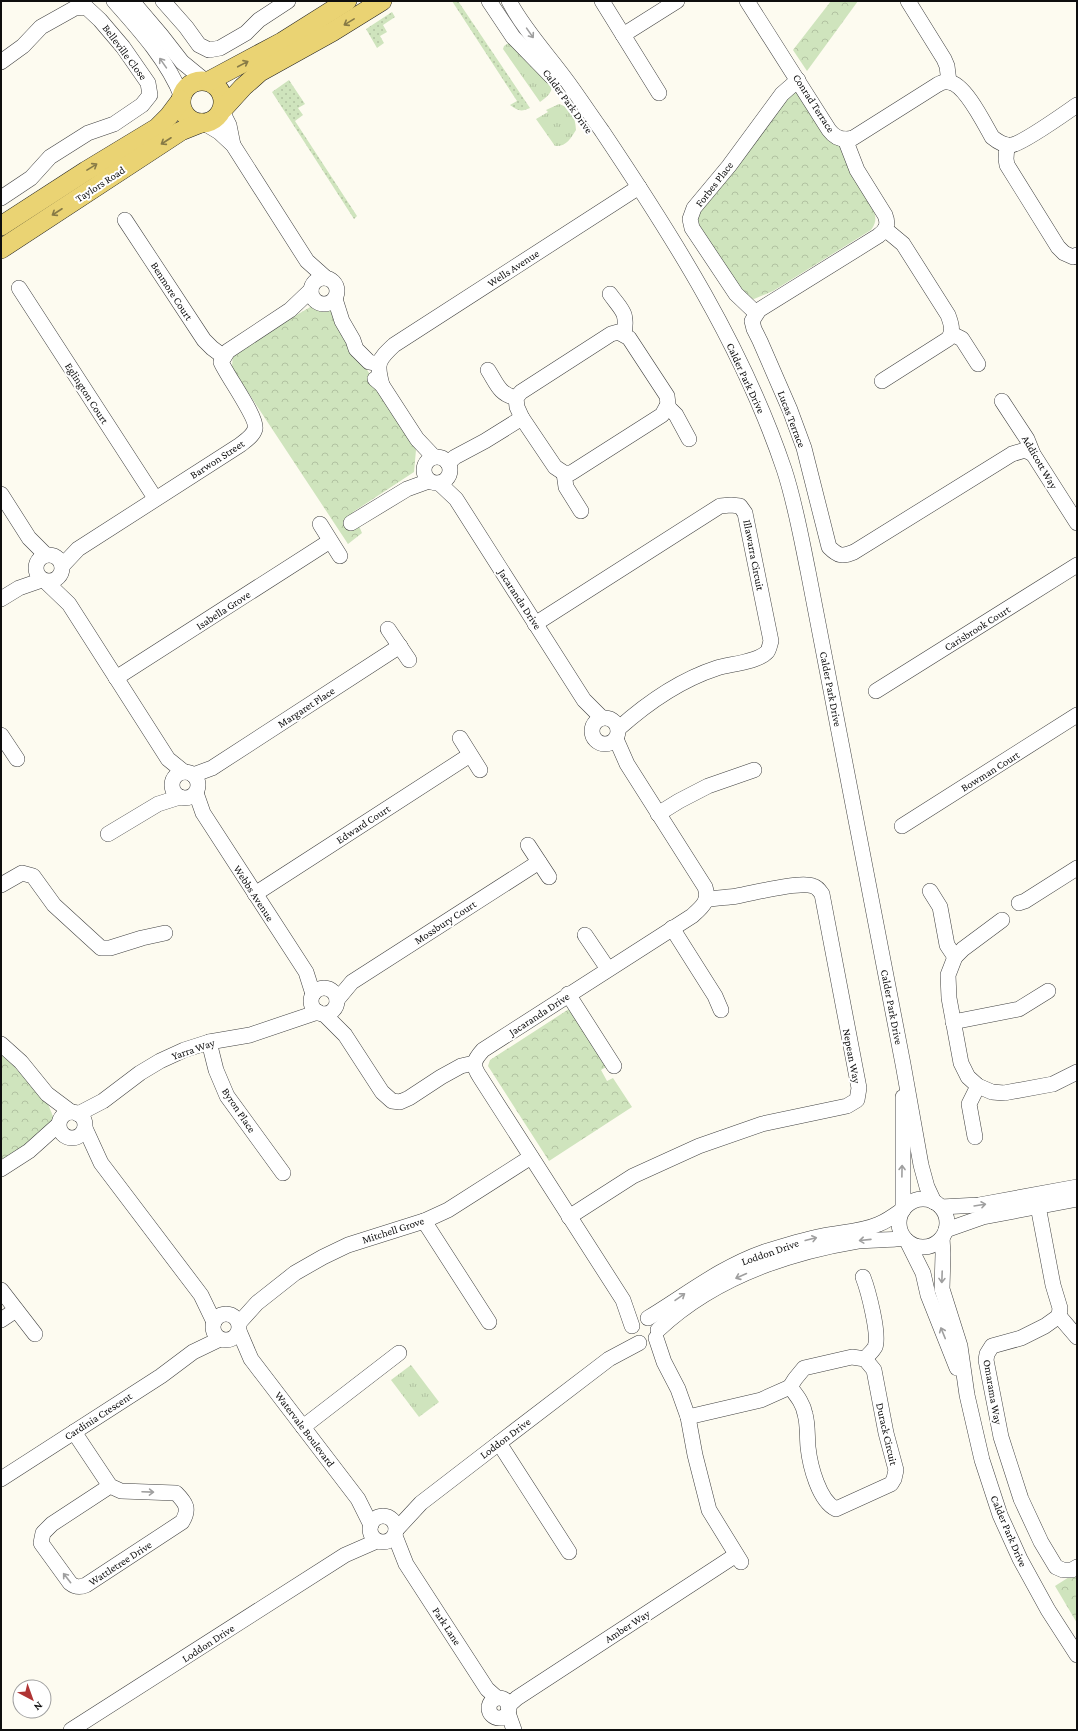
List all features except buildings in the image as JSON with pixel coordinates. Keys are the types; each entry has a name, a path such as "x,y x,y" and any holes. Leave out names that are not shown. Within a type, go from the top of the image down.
{"main road":[{"path":"347,1 282,42 207,81 193,83 184,91 181,98 182,107 189,118 203,123 214,120 243,87 260,72 332,32 382,1"},
{"path":"207,81 220,89 223,95 222,110"},
{"name":"Taylors Road","path":"1,226 86,171 157,128 169,116 181,98"},
{"name":"Taylors Road","path":"1,249 181,131 203,123"}],"street":[{"path":"114,1 128,16 158,56 173,78 181,98"},
{"path":"132,1 182,62 207,81"},
{"path":"163,1 186,27 199,45 209,50 220,48 246,33 259,20 288,1"},
{"name":"Calder Park Drive","path":"489,1 512,37 568,90"},
{"name":"Calder Park Drive","path":"509,1 635,190 720,326 750,384 784,470 797,517 903,1064 921,1165 927,1187 938,1204"},
{"path":"602,1 659,93"},
{"path":"623,35 677,1"},
{"name":"Conrad Terrace","path":"748,1 832,133 838,138 853,138 936,85 949,82"},
{"path":"908,1 944,59 947,66 949,82 963,91 996,141 1007,145 1021,141 1077,106"},
{"name":"Belleville Close","path":"1,62 23,46 41,27 75,8 86,7 100,20 123,47 148,83 150,91 148,99 142,105 114,124 83,135 50,157 32,178 1,198"},
{"name":"Forbes Place","path":"756,313 736,294 692,228 690,219 694,208 729,166 782,94 798,80"},
{"path":"222,110 229,125 233,145"},
{"path":"203,123 219,132 233,145 307,261 321,293 342,321 353,340 373,360"},
{"path":"756,313 878,236 885,229 887,220 885,215 857,170 845,139"},
{"path":"1007,145 1007,165 1058,247 1064,253 1073,257 1077,255"},
{"name":"Wells Avenue","path":"373,360 383,355 394,344 635,190"},
{"name":"Benmore Court","path":"126,220 204,340 224,357"},
{"path":"882,381 948,339 952,334 951,323 948,315 909,253 898,239 885,229"},
{"name":"Eglington Court","path":"18,288 155,498"},
{"path":"224,357 228,351 290,310 321,293"},
{"path":"610,294 625,316 626,322 624,334"},
{"name":"Lucas Terrace","path":"756,313 753,318 752,325 790,410 804,448 829,546 837,555 842,556 854,552 1012,454 1025,450 1033,454"},
{"path":"618,332 629,338 667,396 667,406 662,415 571,473 564,473 555,467 522,418 517,407 516,398 521,392 611,334 618,332"},
{"path":"952,334 962,339 978,364"},
{"name":"Barwon Street","path":"48,568 240,444 252,434 255,430 254,418 225,372 221,362 224,357"},
{"name":"Jacaranda Drive","path":"373,360 378,369 382,385 417,439 435,471 456,499 584,700 608,729 627,764 708,894 702,907 692,916 568,994 483,1050 474,1063"},
{"path":"488,370 502,393 516,398"},
{"name":"Addicott Way","path":"1002,402 1027,439 1033,454 1077,523"},
{"path":"667,406 676,415 688,439"},
{"path":"351,523 522,418"},
{"path":"564,473 566,487 581,511"},
{"name":"Webbs Avenue","path":"1,494 116,678 382,1092 392,1101 400,1102 409,1098 460,1066 474,1063"},
{"name":"Illawarra Circuit","path":"535,624 720,506 740,506 745,513 771,641 768,652 760,658 717,668 682,682 608,729"},
{"path":"320,524 340,556"},
{"name":"Isabella Grove","path":"116,678 330,541"},
{"name":"Carisbrook Court","path":"876,691 1077,565"},
{"path":"1,599 48,568"},
{"path":"388,629 409,660"},
{"name":"Margaret Place","path":"108,834 186,786 400,646"},
{"name":"Bowman Court","path":"902,826 1077,716"},
{"path":"460,738 480,770"},
{"path":"3,741 17,759"},
{"name":"Edward Court","path":"255,894 470,755"},
{"path":"658,814 708,786 754,770"},
{"path":"528,845 549,877"},
{"name":"Mossbury Court","path":"324,1001 539,862"},
{"path":"1019,903 1025,901 1077,868"},
{"path":"1,885 22,873 33,876 54,905 102,948 110,948 142,938 165,933"},
{"name":"Nepean Way","path":"569,1217 633,1176 699,1146 762,1124 847,1106 857,1100 859,1088 822,894 819,889 814,886 798,885 734,897 716,897 706,900"},
{"path":"930,891 940,907 947,945 955,957"},
{"path":"1002,920 963,949 955,957 948,975 948,998 961,1063 968,1077 978,1086 992,1092 1004,1093 1053,1084 1077,1072"},
{"path":"672,928 715,996 721,1010"},
{"path":"585,935 608,969"},
{"path":"953,1022 1019,1009 1048,991"},
{"path":"568,994 614,1066"},
{"name":"Yarra Way","path":"1,1168 71,1125 160,1061 184,1050 209,1042 250,1035 293,1020 324,1001"},
{"name":"Byron Place","path":"209,1042 216,1070 227,1096 283,1173"},
{"name":"Watervale Boulevard","path":"1,1044 21,1062 47,1094 382,1530"},
{"path":"474,1063 475,1068 569,1217 644,1331"},
{"name":"Calder Park Drive","path":"902,1210 903,1064"},
{"path":"975,1137 969,1104 978,1086"},
{"name":"Mitchell Grove","path":"226,1327 295,1273 323,1257 348,1245 424,1221 448,1210 531,1157"},
{"path":"1077,1187 979,1205 938,1204 921,1199 908,1204 902,1210 899,1217 899,1224 905,1240 921,1247 929,1246 944,1234 982,1216 1077,1199"},
{"path":"938,1204 945,1214 947,1222 944,1234"},
{"path":"1038,1206 1053,1285 1060,1308 1059,1316 1077,1337"},
{"name":"Loddon Drive","path":"71,1730 345,1555 421,1503 644,1331 691,1289 726,1269 762,1252 808,1239 858,1230 879,1224 902,1210"},
{"path":"424,1221 490,1322"},
{"name":"Calder Park Drive","path":"944,1234 942,1289 960,1346 967,1395 982,1460 1000,1515 1020,1560 1044,1604 1077,1655"},
{"name":"Calder Park Drive","path":"905,1240 923,1273 928,1295 967,1395"},
{"name":"Loddon Drive","path":"644,1331 669,1319 706,1293 765,1265 822,1248 859,1241 905,1240"},
{"path":"688,1417 761,1400 790,1387 804,1368 852,1357 865,1359 874,1348 876,1340 869,1292 863,1277"},
{"path":"1,1290 35,1334"},
{"path":"1,1320 16,1310"},
{"name":"Omarama Way","path":"1059,1316 1045,1326 1021,1338 992,1346 987,1354 986,1360 1001,1437 1021,1498 1041,1542 1056,1567 1062,1570 1072,1570 1077,1567"},
{"name":"Cardinia Crescent","path":"1,1479 161,1376 226,1327"},
{"name":"Amber Way","path":"501,1703 739,1558 709,1510 695,1455 688,1417 678,1389 664,1362 644,1331"},
{"path":"303,1428 399,1353"},
{"name":"Durack Circuit","path":"790,1387 801,1401 805,1414 808,1449 812,1470 824,1499 836,1509 845,1506 891,1484 896,1470 886,1433 874,1370 865,1359"},
{"path":"74,1432 110,1486"},
{"path":"499,1442 568,1552"},
{"name":"Wattletree Drive","path":"110,1486 121,1491 176,1493 184,1501 187,1508 187,1515 182,1522 86,1585 81,1587 74,1586 70,1583 41,1543 42,1533 52,1524 110,1486"},
{"name":"Park Lane","path":"382,1530 501,1703 513,1730"}],"green space":[{"path":"452,1 458,1 530,108 520,110 515,109 510,105 517,101"},
{"path":"831,1 858,1 807,71 793,50"},
{"path":"392,12 395,17 383,25 387,32 380,36 384,43 377,48 366,29"},
{"path":"510,42 551,81 551,91 548,96 540,102 503,49 504,46"},
{"path":"289,80 305,104 298,108 303,115 295,121 357,216 354,219 272,92"},
{"path":"791,91 797,92 829,139 841,147 873,208 875,222 871,230 773,291 754,299 746,297 696,224 698,207"},
{"path":"559,104 567,108 572,114 575,121 576,130 570,139 565,143 555,146 536,119 548,112 546,110"},
{"path":"312,306 330,309 416,450 414,472 353,512 362,533 348,544 232,368 233,352"},
{"path":"569,1009 606,1067 601,1070 607,1081 613,1078 632,1107 549,1161 488,1066 490,1060"},
{"path":"1,1052 48,1104 54,1119 52,1127 1,1161"},
{"path":"411,1365 439,1402 419,1417 391,1380"},
{"path":"1077,1572 1077,1623 1055,1586"}]}
